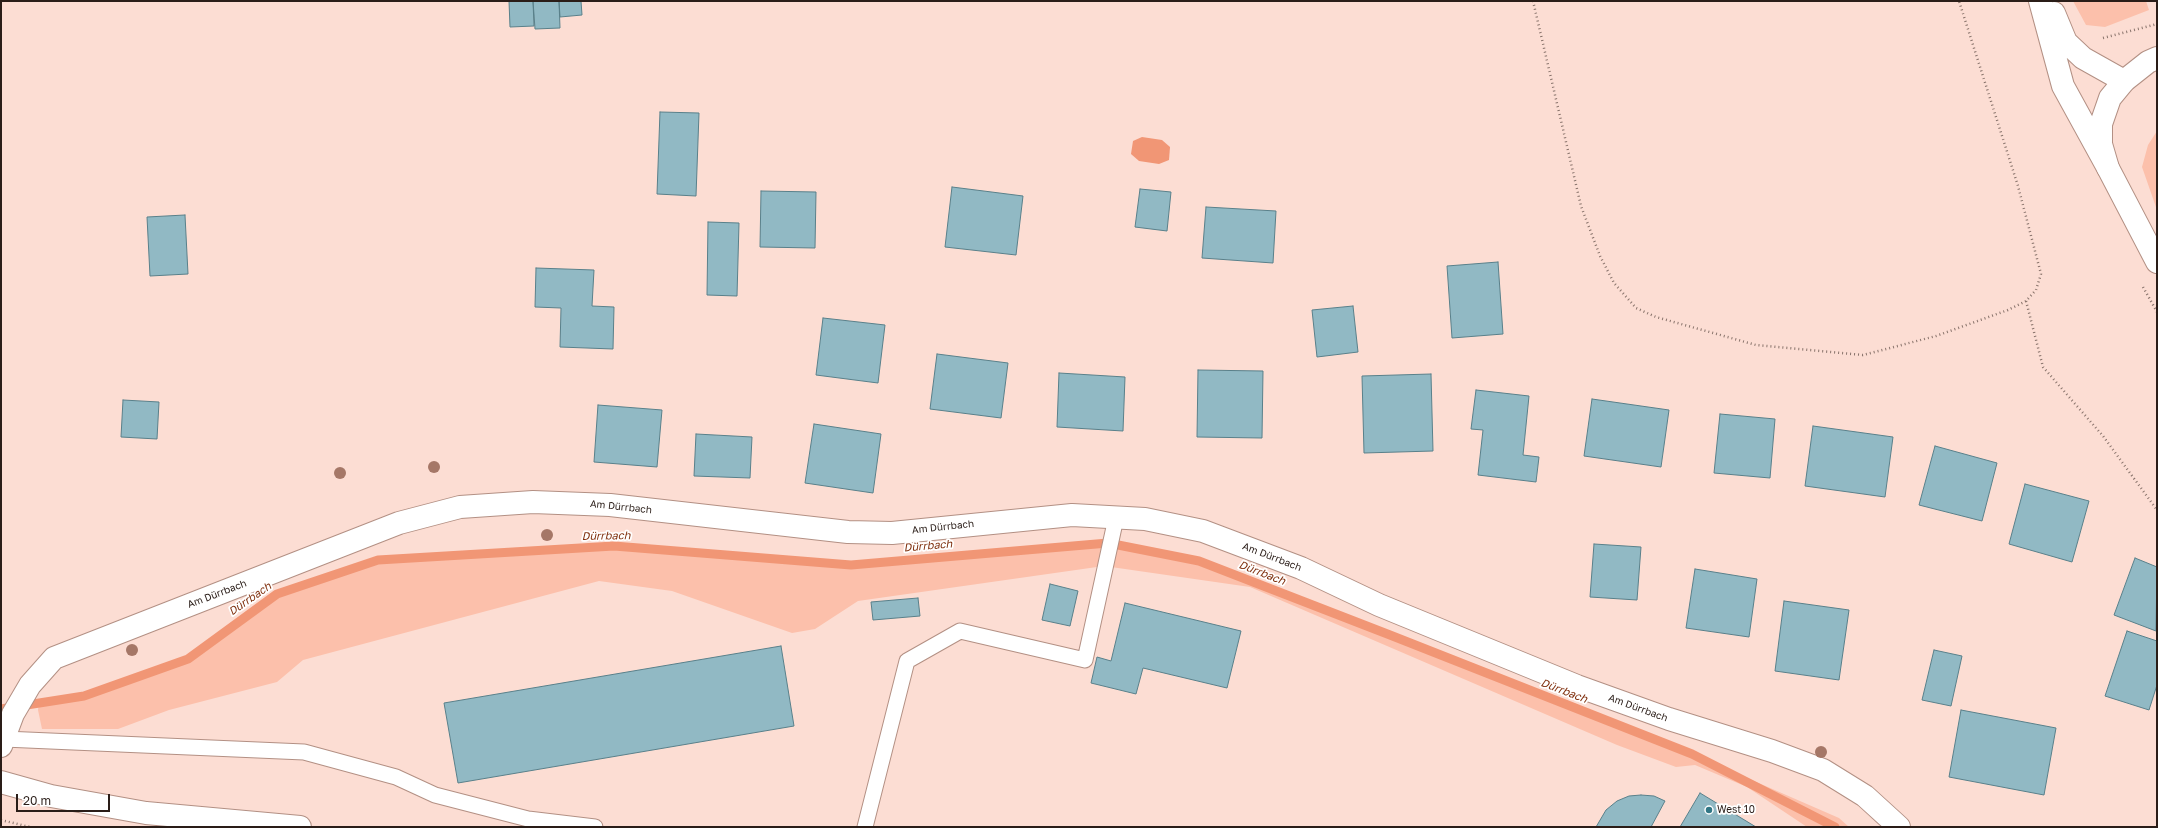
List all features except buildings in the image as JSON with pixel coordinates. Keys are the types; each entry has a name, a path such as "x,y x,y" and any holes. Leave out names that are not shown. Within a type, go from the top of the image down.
{"main road":[{"path":"2040,1 2063,86 2157,262"},
{"path":"2049,1 2066,42 2083,58 2124,81"},
{"path":"2108,168 2102,144 2101,124 2110,98 2124,81 2152,60"},
{"name":"Am Dürrbach","path":"2,742 13,714 30,685 54,658 399,523 460,507 533,502 610,505 848,532 878,532 1072,515 1145,519 1203,531 1301,568 1379,605 1576,686 1669,719 1772,751 1823,770 1865,796 1899,827"},
{"path":"1,782 51,796 146,813 299,827"}],"lane":[{"path":"865,827 907,661 960,631 1085,660 1104,566 1116,518"},
{"path":"2,742 304,752 396,777 435,794 528,819 595,827"}],"path":[{"path":"1533,1 1581,206 1600,256 1614,283 1636,308 1656,317 1756,345 1863,355 1936,336 2008,310 2026,301 2036,290 2041,274 2018,186 1959,1"},
{"path":"2098,39 2157,24"},
{"path":"2026,301 2043,368 2103,436 2157,510"},
{"path":"1,820 30,827"}],"shaded area":[{"path":"2073,1 2146,1 2149,10 2105,27 2086,25"},
{"path":"2157,131 2157,210 2142,167 2148,145"},
{"path":"1142,137 1162,140 1170,147 1169,160 1159,164 1139,161 1131,154 1133,141"},
{"path":"1108,543 1199,561 1692,754 1839,818 1849,827 1807,827 1747,787 1695,765 1676,767 1617,745 1250,587 1104,566 858,601 815,629 792,633 672,591 599,581 303,660 277,682 169,710 118,729 42,729 38,710 39,703 84,696 188,659 277,594 378,560 614,546 851,565"}],"waterway":[{"name":"Dürrbach","path":"1,709 84,696 188,659 277,594 378,560 614,546 851,565 1108,543 1199,561 1390,635 1692,754 1835,827"}],"place":[{"name":"West 10","path":"1709,810"}]}
